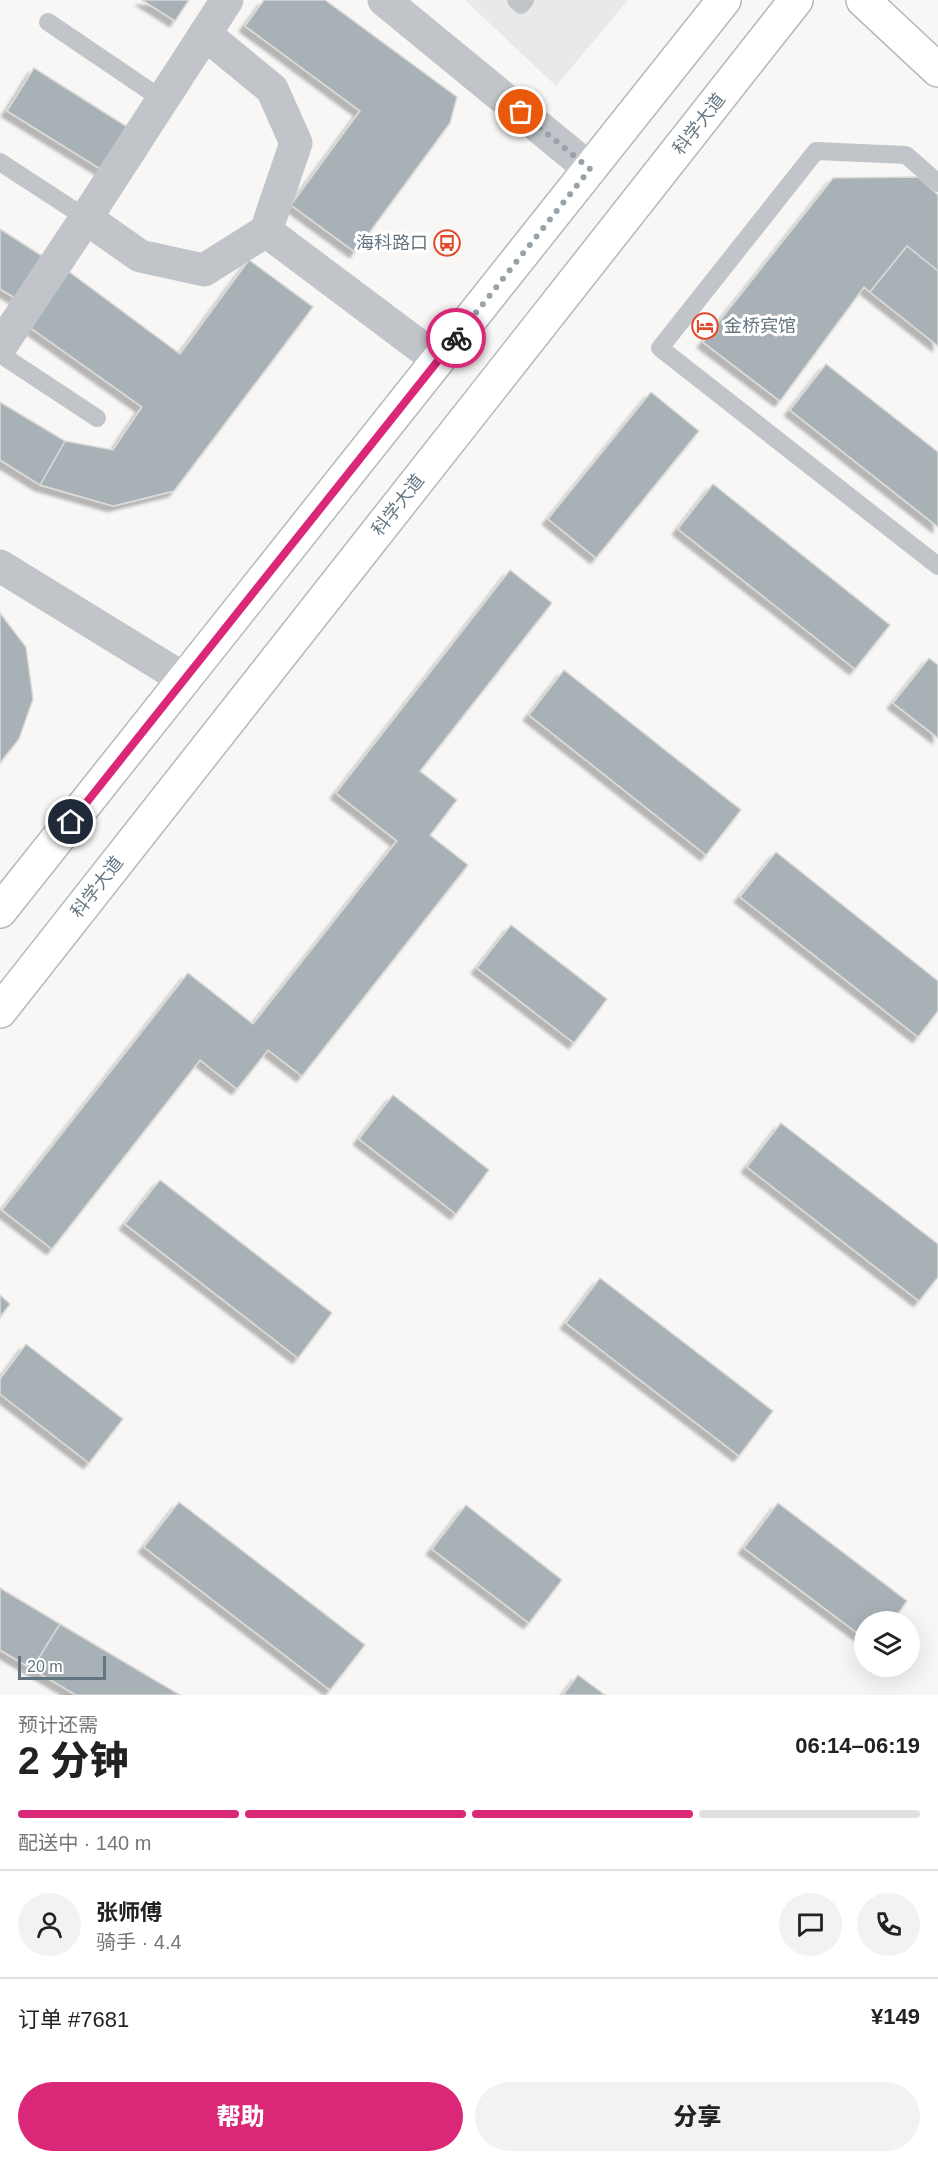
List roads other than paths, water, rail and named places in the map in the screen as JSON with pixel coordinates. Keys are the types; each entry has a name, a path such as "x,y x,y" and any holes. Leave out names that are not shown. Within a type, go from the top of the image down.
{"main road":[{"path":"0,910 724,0"},
{"name":"科学大道","path":"0,1011 796,0"},
{"path":"863,0 938,70"}],"street":[{"path":"0,347 227,0"},
{"path":"384,0 590,169"},
{"path":"86,218 140,256 204,270 266,231 296,143 272,89 205,34"},
{"path":"266,231 438,360"},
{"path":"0,566 184,679"}],"lane":[{"path":"516,0 521,5 525,0"},
{"path":"48,22 163,100"},
{"path":"938,183 906,155 816,151 660,348 938,566"},
{"path":"0,162 86,218"},
{"path":"0,354 98,418"}],"place":[{"name":"海科路口","path":"447,243"},
{"name":"金桥宾馆","path":"705,326"}]}
